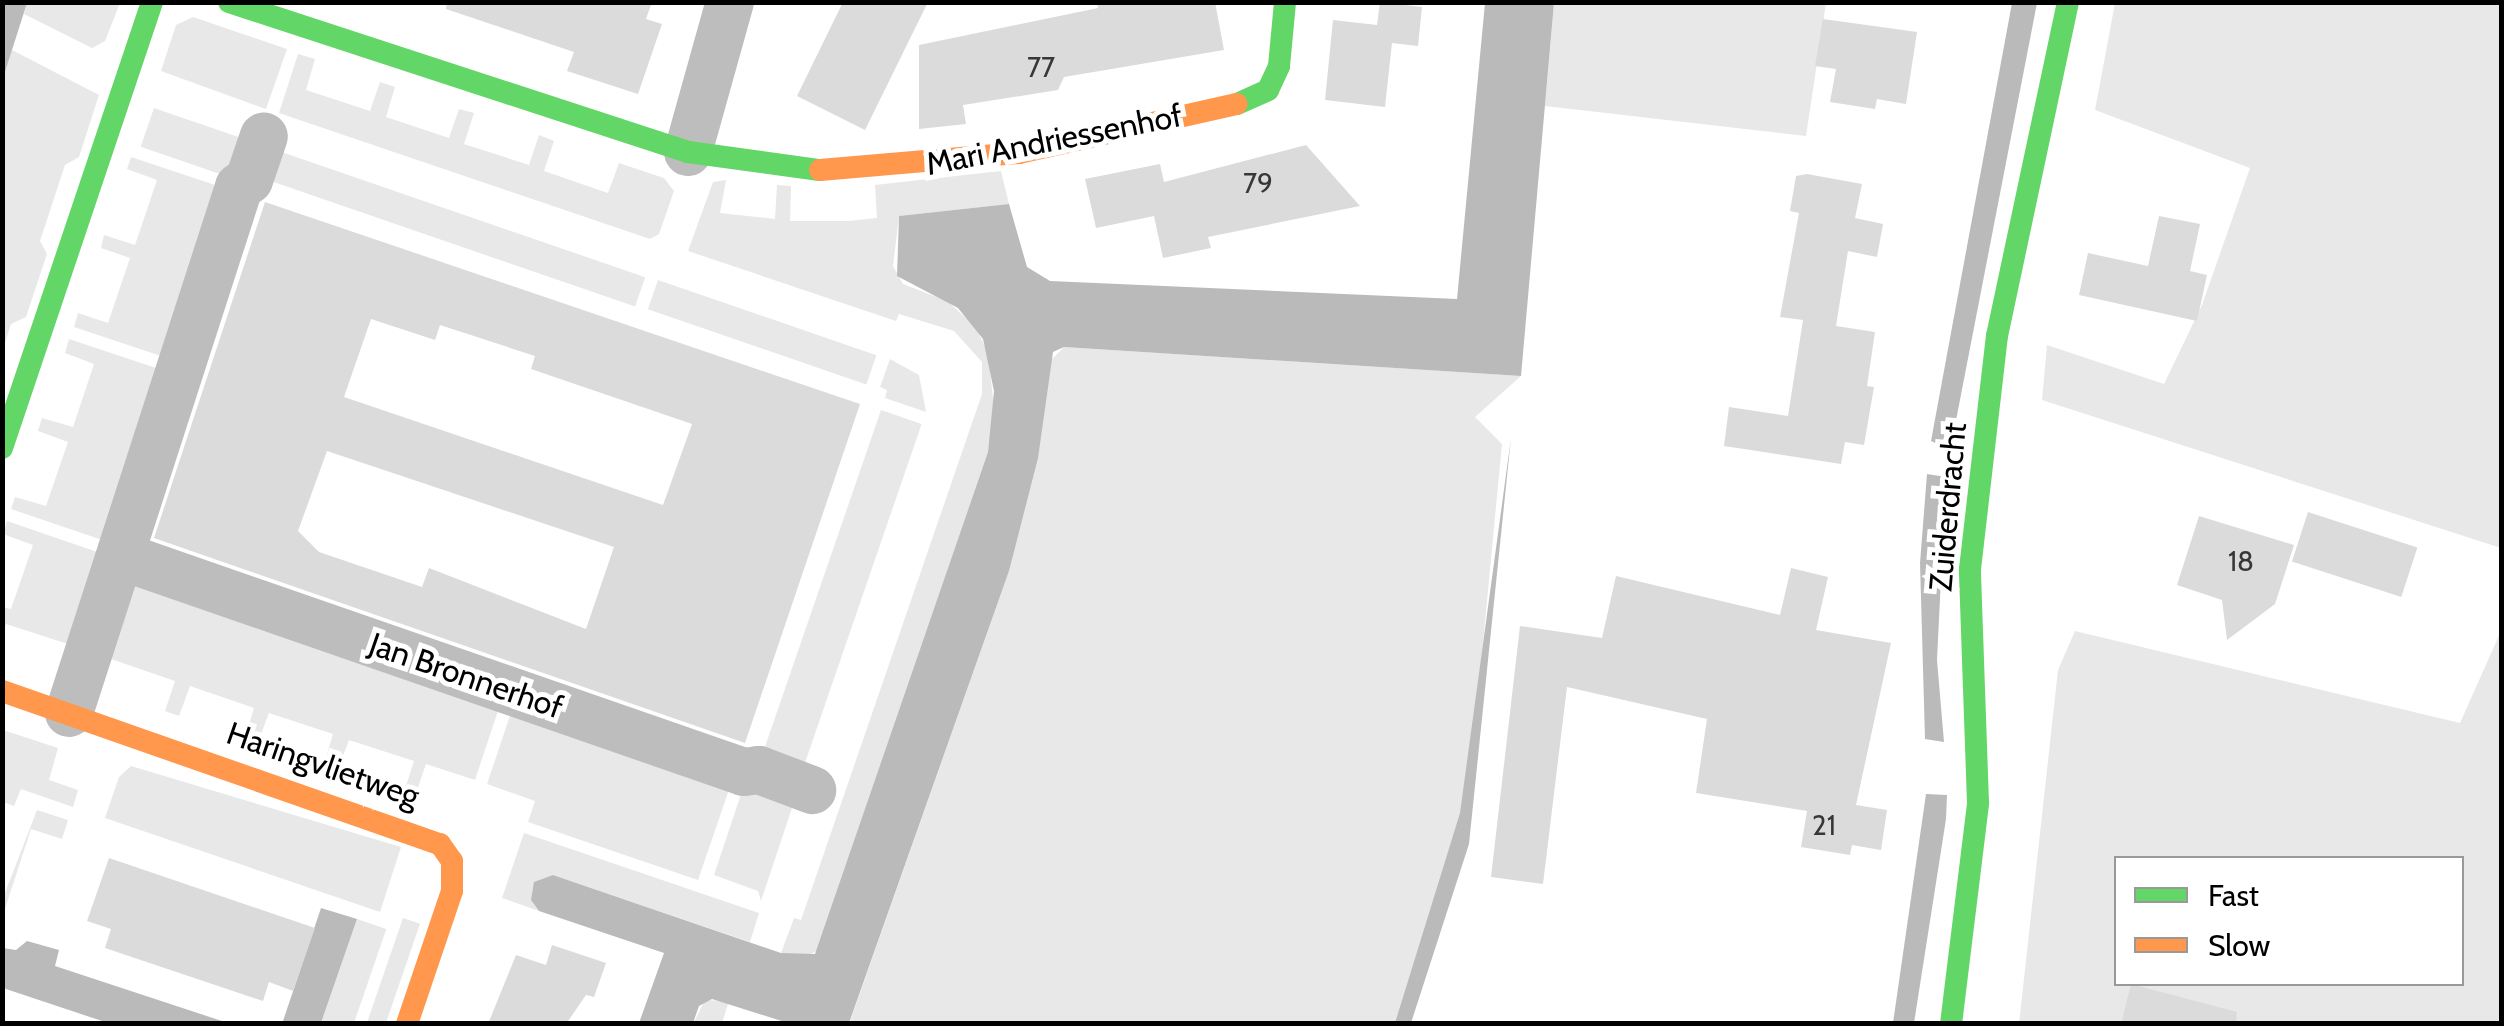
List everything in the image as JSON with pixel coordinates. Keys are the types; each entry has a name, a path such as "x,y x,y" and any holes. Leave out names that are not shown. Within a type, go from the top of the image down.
{"street":[{"path":"2,448 118,86 152,2"},
{"path":"688,152 712,81 730,2"},
{"path":"712,81 762,2"},
{"name":"Mari Andriessenhof","path":"248,6 688,152 792,171 907,167 1020,153 1250,101 1268,90 1279,66 1285,2"},
{"name":"Zuiderdracht","path":"1951,1024 1978,803 1970,570 1997,336 2068,2"},
{"path":"69,713 239,187 249,180 264,136"},
{"name":"Jan Bronnerhof","path":"122,556 726,766 812,790"},
{"name":"Haringvlietweg","path":"2,691 440,844 452,861 452,891 407,1024"}],"shaded area":[{"path":"27,2 120,3 105,41 92,48 24,14"},
{"path":"2,3 27,3 3,78"},
{"path":"1485,3 1554,3 1521,376 1064,347 1053,352 1038,458 1009,571 849,1023 788,1023 712,999 699,1006 693,1023 639,1023 664,953 539,911 531,900 534,882 553,875 781,953 815,954 988,452 994,391 983,339 958,308 897,276 899,216 1009,204 1027,267 1050,281 1457,299"},
{"path":"1554,3 1826,3 1806,136 1545,106"},
{"path":"2012,3 2037,3 1952,441 1942,446 1931,441"},
{"path":"2115,3 2501,3 2501,548 2042,400 2047,345 2164,384 2202,305 2250,168 2095,110"},
{"path":"193,17 287,49 266,109 161,71 176,25"},
{"path":"12,50 99,95 79,157 65,165 40,241 47,254 26,317 11,324 3,349 2,78"},
{"path":"298,54 315,59 306,90 370,111 380,82 395,87 386,117 449,138 459,109 474,113 464,144 529,165 539,135 554,141 544,171 608,193 619,163 664,178 674,191 659,234 650,239 279,113"},
{"path":"154,108 255,143 242,182 141,147"},
{"path":"267,147 645,277 635,307 257,176"},
{"path":"131,157 230,190 173,360 74,327 78,313 108,323 130,258 101,248 104,235 135,245 157,180 127,169"},
{"path":"1001,171 1009,204 899,216 893,266 903,284 947,301 975,326 988,353 994,407 988,452 817,951 800,959 781,953 794,918 801,920 982,394 982,362 954,331 899,314 896,321 688,251 713,182 726,180 720,213 775,219 777,185 791,186 790,221 849,221 877,218 875,185"},
{"path":"658,280 876,355 866,385 648,309"},
{"path":"69,339 168,372 111,543 11,509 15,497 46,506 68,442 38,431 42,418 73,427 94,364 65,353"},
{"path":"1064,347 1521,376 1475,417 1502,444 1478,695 1462,816 1441,899 1395,1023 849,1024 1009,571 1050,361"},
{"path":"890,359 919,375 926,412 885,398 887,390 880,387"},
{"path":"881,410 922,424 800,778 759,764"},
{"path":"1511,438 1469,844 1411,1023 1395,1023 1460,813"},
{"path":"1927,474 1946,477 1937,660 1944,742 1925,739 1920,563"},
{"path":"7,521 106,555 71,645 6,624 3,633 3,607 11,609 33,545 3,534"},
{"path":"123,571 502,699 475,780 426,764 415,796 404,792 414,761 349,740 338,770 324,764 333,734 269,713 258,742 245,738 254,708 190,686 179,716 165,711 175,681 111,659"},
{"path":"2075,631 2460,723 2501,631 2501,1023 2019,1024 2058,670"},
{"path":"514,704 733,778 698,880 528,822 535,801 487,784"},
{"path":"3,730 58,748 49,780 78,790 73,807 21,789 14,806 3,802"},
{"path":"131,766 401,847 380,912 105,818 119,777"},
{"path":"745,782 798,790 761,901 758,891 714,875"},
{"path":"1926,794 1947,795 1946,819 1914,1023 1893,1023"},
{"path":"37,810 68,820 62,839 31,829 3,915 3,898"},
{"path":"524,833 759,913 750,942 553,875 531,900 539,911 502,898"},
{"path":"321,908 357,919 321,1023 282,1024"},
{"path":"403,918 420,924 386,1024 367,1024"},
{"path":"357,919 386,929 354,1024 321,1024"},
{"path":"27,941 59,950 55,966 228,1023 108,1023 3,988 3,948 16,950"},
{"path":"705,1000 729,1001 722,1023 693,1024"}],"building":[{"path":"447,2 652,2 646,19 662,24 638,94 567,71 574,52 446,9"},
{"path":"843,2 928,2 865,130 797,96"},
{"path":"1097,2 1215,2 1224,50 1064,77 1058,90 963,105 966,124 919,129 919,45 1098,8"},
{"path":"1380,2 1422,7 1418,46 1392,43 1385,107 1325,100 1333,20 1377,25"},
{"path":"1823,19 1917,32 1906,104 1877,99 1875,109 1830,102 1836,69 1815,66"},
{"path":"1306,145 1360,206 1208,237 1211,248 1163,258 1154,216 1096,228 1085,179 1160,164 1164,182"},
{"path":"1807,174 1862,184 1855,218 1883,224 1877,257 1848,251 1836,326 1875,332 1867,386 1874,387 1864,445 1845,442 1841,464 1724,446 1729,407 1788,416 1803,320 1780,317 1799,213 1790,211 1796,176"},
{"path":"265,202 860,404 745,743 154,538","holes":["371,319 435,340 440,325 535,356 531,369 692,424 663,505 344,397","327,451 614,547 586,629 429,568 422,587 319,552 298,531"]},
{"path":"2159,216 2200,224 2190,271 2207,275 2197,321 2079,295 2088,253 2148,266"},
{"path":"2308,512 2417,548 2401,597 2292,561"},
{"path":"2199,516 2294,545 2275,604 2227,640 2222,600 2177,585"},
{"path":"1791,568 1828,577 1816,630 1891,643 1856,805 1887,810 1881,850 1852,845 1850,855 1801,847 1807,811 1696,793 1707,719 1567,687 1543,884 1491,877 1520,626 1602,638 1616,576 1780,615"},
{"path":"109,858 315,928 293,991 269,982 263,1001 105,948 111,929 87,921"},
{"path":"552,945 606,963 594,997 586,995 566,1024 488,1024 516,955 546,965"},
{"path":"2130,986 2237,1012 2236,1024 2121,1024"}],"traffic: fast":[{"path":"2,448 152,2"},
{"path":"229,2 688,152 820,170"},
{"path":"1237,104 1268,90 1279,66 1285,2"},
{"path":"1951,1024 1978,803 1970,569 1997,336 2068,2"}],"traffic: slow":[{"path":"820,170 1019,153 1237,104"},
{"path":"2,691 440,844 452,861 452,891 407,1024"}]}
